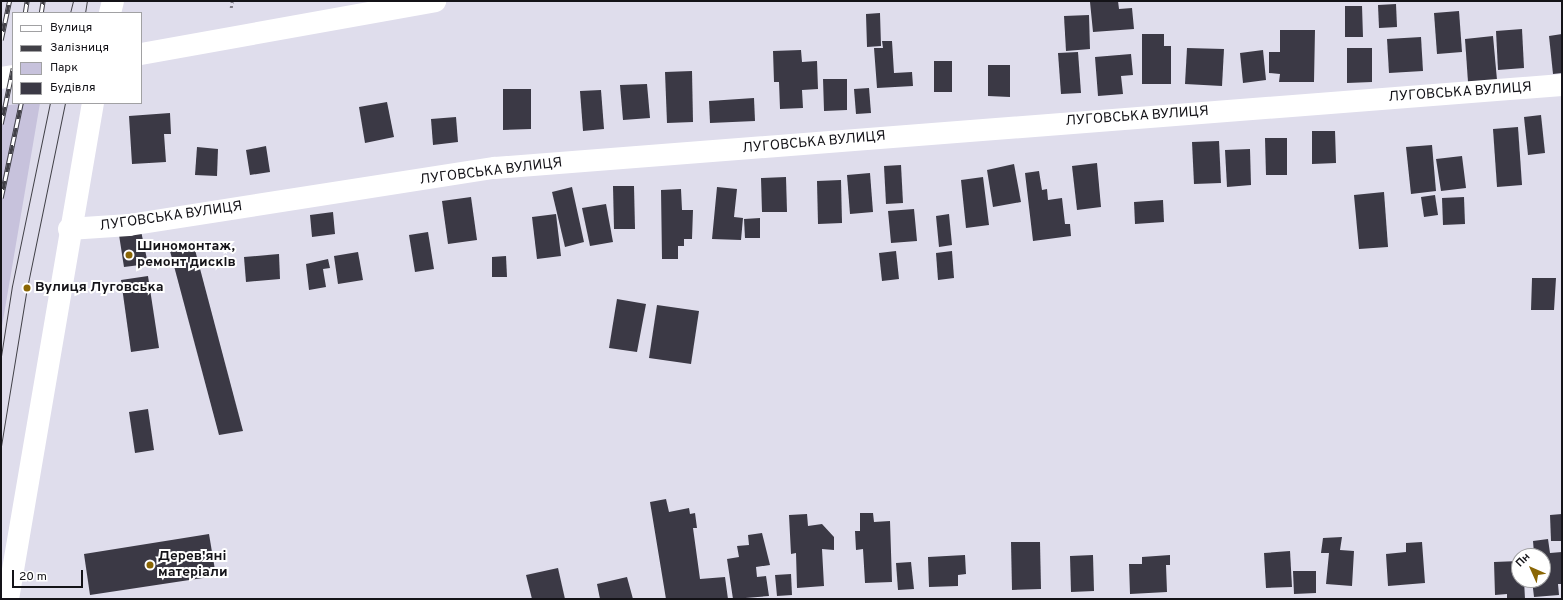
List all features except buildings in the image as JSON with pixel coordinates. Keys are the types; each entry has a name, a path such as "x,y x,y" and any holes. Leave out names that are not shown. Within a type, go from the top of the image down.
{"street":[{"path":"110,12 113,1"},
{"path":"142,54 390,11 435,1"},
{"path":"1,78 12,76"},
{"name":"ЛУГОВСЬКА ВУЛИЦЯ","path":"69,229 129,225 495,168 1562,85"},
{"path":"8,599 69,229 93,104"}],"path":[{"path":"231,8 232,1"}],"green space":[{"path":"40,104 1,332 1,106"}],"tram line":[{"path":"70,12 73,1"},
{"path":"85,12 87,1"},
{"path":"1,356 12,286 50,104"},
{"path":"1,446 27,288 65,104"}],"railway":[{"path":"1,40 9,1"},
{"path":"25,12 27,1"},
{"path":"41,12 43,1"},
{"path":"1,124 12,73"},
{"path":"1,198 21,104"}],"place":[{"name":"Шиномонтаж, ремонт дисків","path":"129,255"},
{"name":"Вулиця Луговська","path":"27,288"},
{"name":"Дерев'янi матерiали","path":"150,565"}]}
